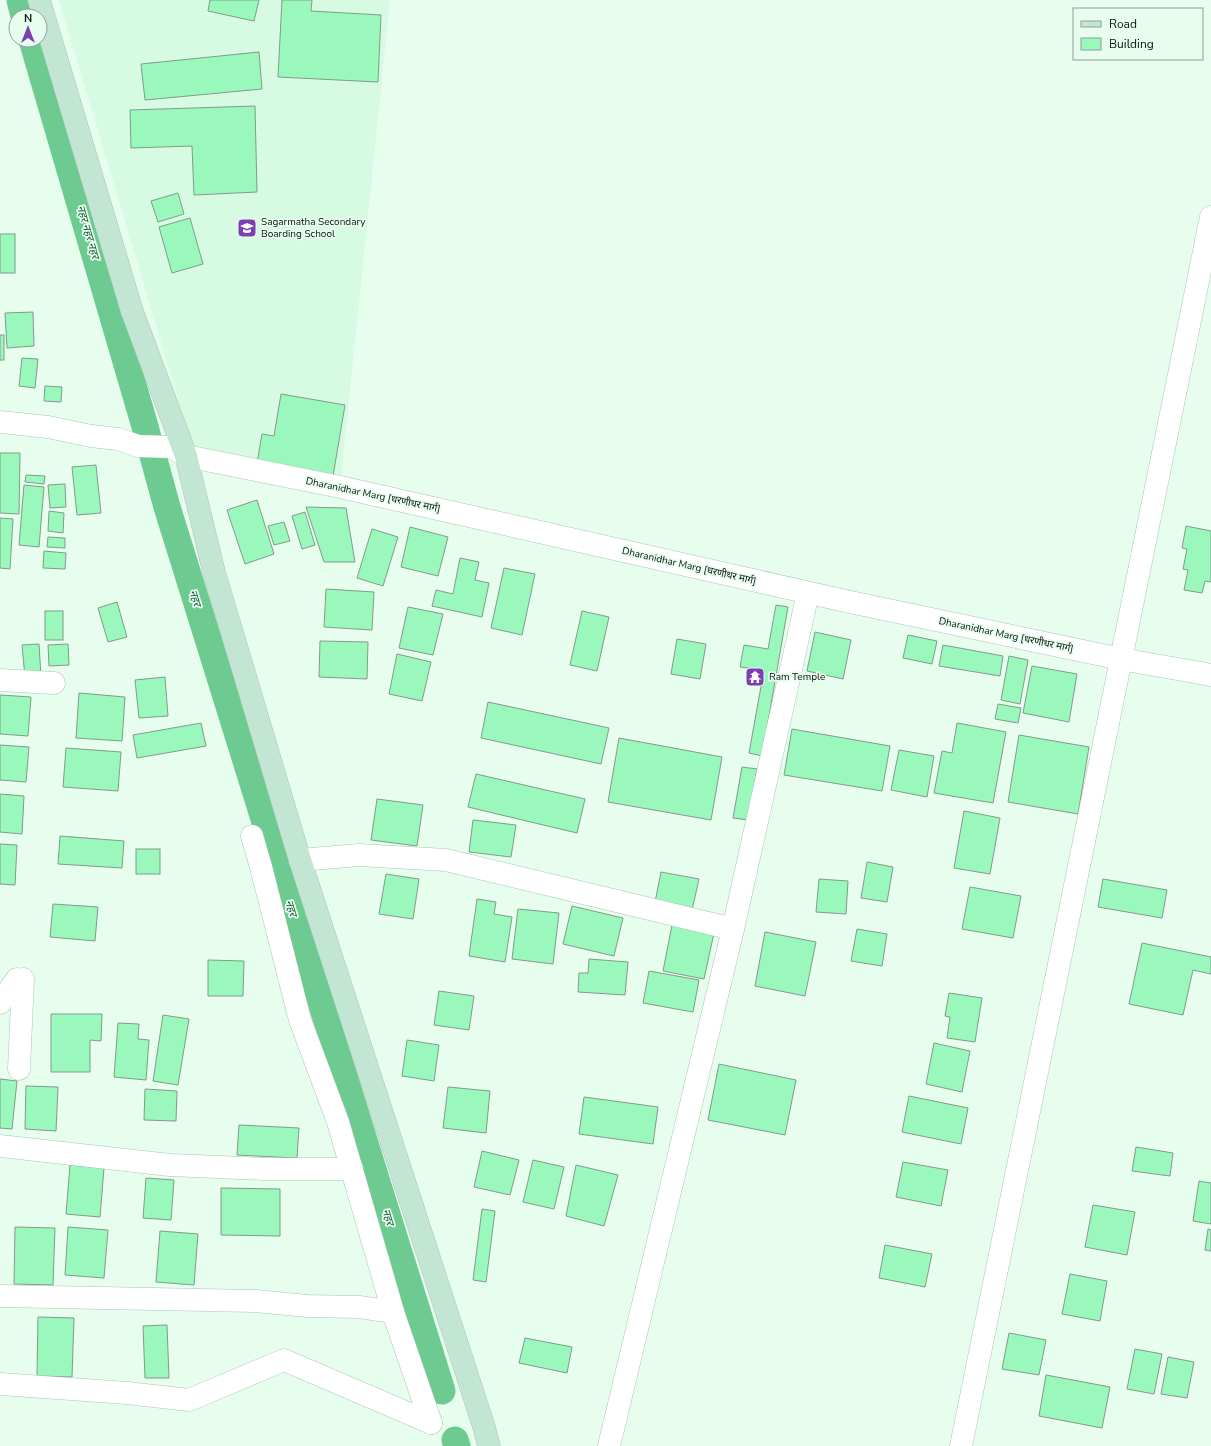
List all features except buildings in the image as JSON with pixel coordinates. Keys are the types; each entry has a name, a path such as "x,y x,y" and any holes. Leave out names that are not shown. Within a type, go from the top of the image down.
{"street":[{"path":"40,0 132,311 178,451 300,860 489,1446"},
{"path":"961,1446 1211,218"},
{"name":"Dharanidhar Marg [धरणीधर मार्ग]","path":"0,422 48,427 91,436 118,439 138,446 178,451 808,593 1121,659 1211,675"},
{"path":"609,1446 733,929 808,593"},
{"path":"0,680 54,683"},
{"path":"0,1384 127,1393 188,1400 284,1360 431,1423 393,1312 338,1122 300,1020 252,836"},
{"path":"300,860 358,855 446,860 733,929"},
{"path":"0,1003 20,979 18,1069"},
{"path":"0,1146 170,1165 265,1169 352,1169"},
{"path":"0,1296 255,1302 308,1306 358,1307 393,1312"}],"shaded area":[{"name":"Sagarmatha Secondary Boarding School","path":"59,0 390,0 341,478 195,456"}],"waterway":[{"name":"नहर नहर नहर","path":"20,0 22,8"},
{"name":"नहर","path":"34,48 144,423 167,507 442,1391"},
{"name":"नहर","path":"455,1440 457,1446"}],"place":[{"name":"Sagarmatha Secondary Boarding School","path":"247,228"},
{"name":"Ram Temple","path":"755,677"}]}
